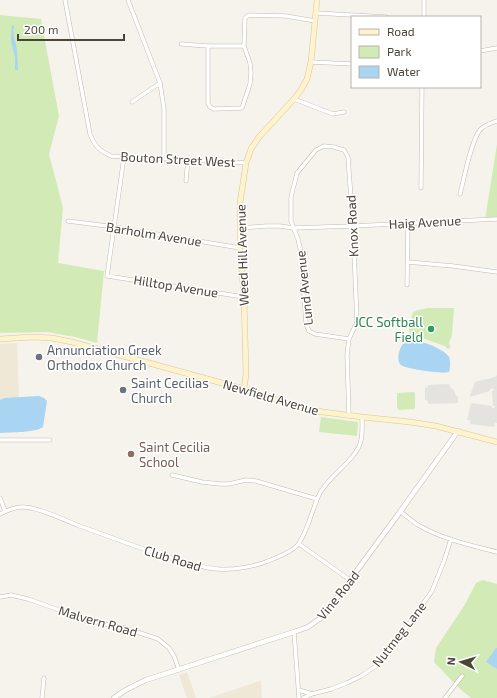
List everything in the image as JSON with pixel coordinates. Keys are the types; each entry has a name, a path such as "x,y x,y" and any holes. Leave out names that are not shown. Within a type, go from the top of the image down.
{"main road":[{"name":"Weed Hill Avenue","path":"244,388 246,374 244,297 240,248 240,203 246,163 251,149 259,137 294,99 307,79 311,62 317,0"},
{"name":"Newfield Avenue","path":"0,339 32,337 52,338 72,342 244,388 298,407 350,416 436,426 497,442"}],"street":[{"name":"Bouton Street West","path":"65,0 90,134 95,145 102,152 111,156 124,157 246,163"},
{"path":"128,0 160,83 164,109 164,158"},
{"path":"424,0 424,16"},
{"path":"316,12 372,16"},
{"path":"208,46 208,103 210,107 214,109 242,108 252,73 244,46 245,18 249,15 286,16 315,21"},
{"path":"181,44 244,46"},
{"path":"481,51 497,48"},
{"path":"311,62 351,64"},
{"path":"132,102 160,83"},
{"path":"421,188 422,88"},
{"path":"294,99 333,114 344,112"},
{"path":"460,194 476,136 484,127 497,121"},
{"name":"Knox Road","path":"293,228 291,221 292,197 297,174 316,150 324,146 344,150 348,157 353,226 357,322 349,339 347,355 350,416"},
{"path":"115,227 124,157"},
{"path":"186,181 188,160"},
{"name":"Haig Avenue","path":"240,228 266,226 293,228 353,226 497,219"},
{"name":"Barholm Avenue","path":"68,221 115,227 240,248"},
{"path":"407,285 408,223"},
{"name":"Hilltop Avenue","path":"115,227 107,276 244,297"},
{"name":"Lund Avenue","path":"293,228 298,239 301,252 306,324 309,331 315,334 349,339"},
{"path":"408,262 497,272"},
{"path":"350,580 299,544 322,489 358,449 362,432 362,417"},
{"name":"Vine Road","path":"114,698 123,691 146,680 294,632 308,627 321,618 336,600 458,431"},
{"path":"0,440 50,440"},
{"path":"172,475 202,482 220,484 229,484 246,480 256,481 317,500"},
{"path":"0,498 5,511"},
{"name":"Club Road","path":"0,514 5,511 21,507 40,511 158,554 197,566 219,569 238,568 260,564 280,557 299,544"},
{"path":"400,512 418,524 451,539 497,552"},
{"name":"Nutmeg Lane","path":"303,698 347,683 376,666 396,642 432,591 451,539"},
{"name":"Malvern Road","path":"0,597 11,595 28,599 90,621 125,628 158,639 169,648 174,656 179,670"},
{"path":"294,632 299,698"},
{"path":"445,698 462,676"},
{"path":"42,698 44,678"},
{"path":"299,690 312,694"}],"shaded area":[{"path":"17,343 20,432 0,433 0,344"},
{"path":"497,375 497,423 495,423 494,427 470,424 470,420 467,420 471,403 492,406 492,408 495,406 493,406 492,391 494,390 492,388 490,391 470,397 475,382 495,377"},
{"path":"449,384 458,397 458,403 428,404 428,401 425,400 425,388 428,387 428,385"},
{"path":"187,672 196,698 187,698 179,675"},
{"path":"260,681 262,698 209,698"}],"green space":[{"path":"0,15 41,19 59,116 49,154 63,208 58,263 104,271 97,343 47,332 0,333"},
{"path":"497,144 497,219 485,220"},
{"name":"JCC Softball Field","path":"428,308 454,308 452,335 449,343 451,347 448,349 445,346 410,334 409,326 413,312"},
{"path":"414,392 415,408 399,410 397,408 397,394"},
{"path":"321,417 358,422 357,436 319,432"},
{"path":"483,580 497,584 497,698 471,698 459,688 434,662 436,648 464,606 476,583"}],"water":[{"path":"12,25 14,26 13,32 17,50 18,70 15,70 15,57 11,41"},
{"path":"412,340 432,346 441,350 447,355 450,360 449,372 424,371 401,365 398,358 400,348 404,343"},
{"path":"39,396 47,401 43,427 29,431 0,433 0,400 4,398"},
{"path":"497,648 497,669 486,662"}],"place":[{"name":"JCC Softball Field","path":"431,329"},
{"name":"Annunciation Greek Orthodox Church","path":"39,357"},
{"name":"Saint Cecilias Church","path":"123,390"},
{"name":"Saint Cecilia School","path":"131,454"}]}
